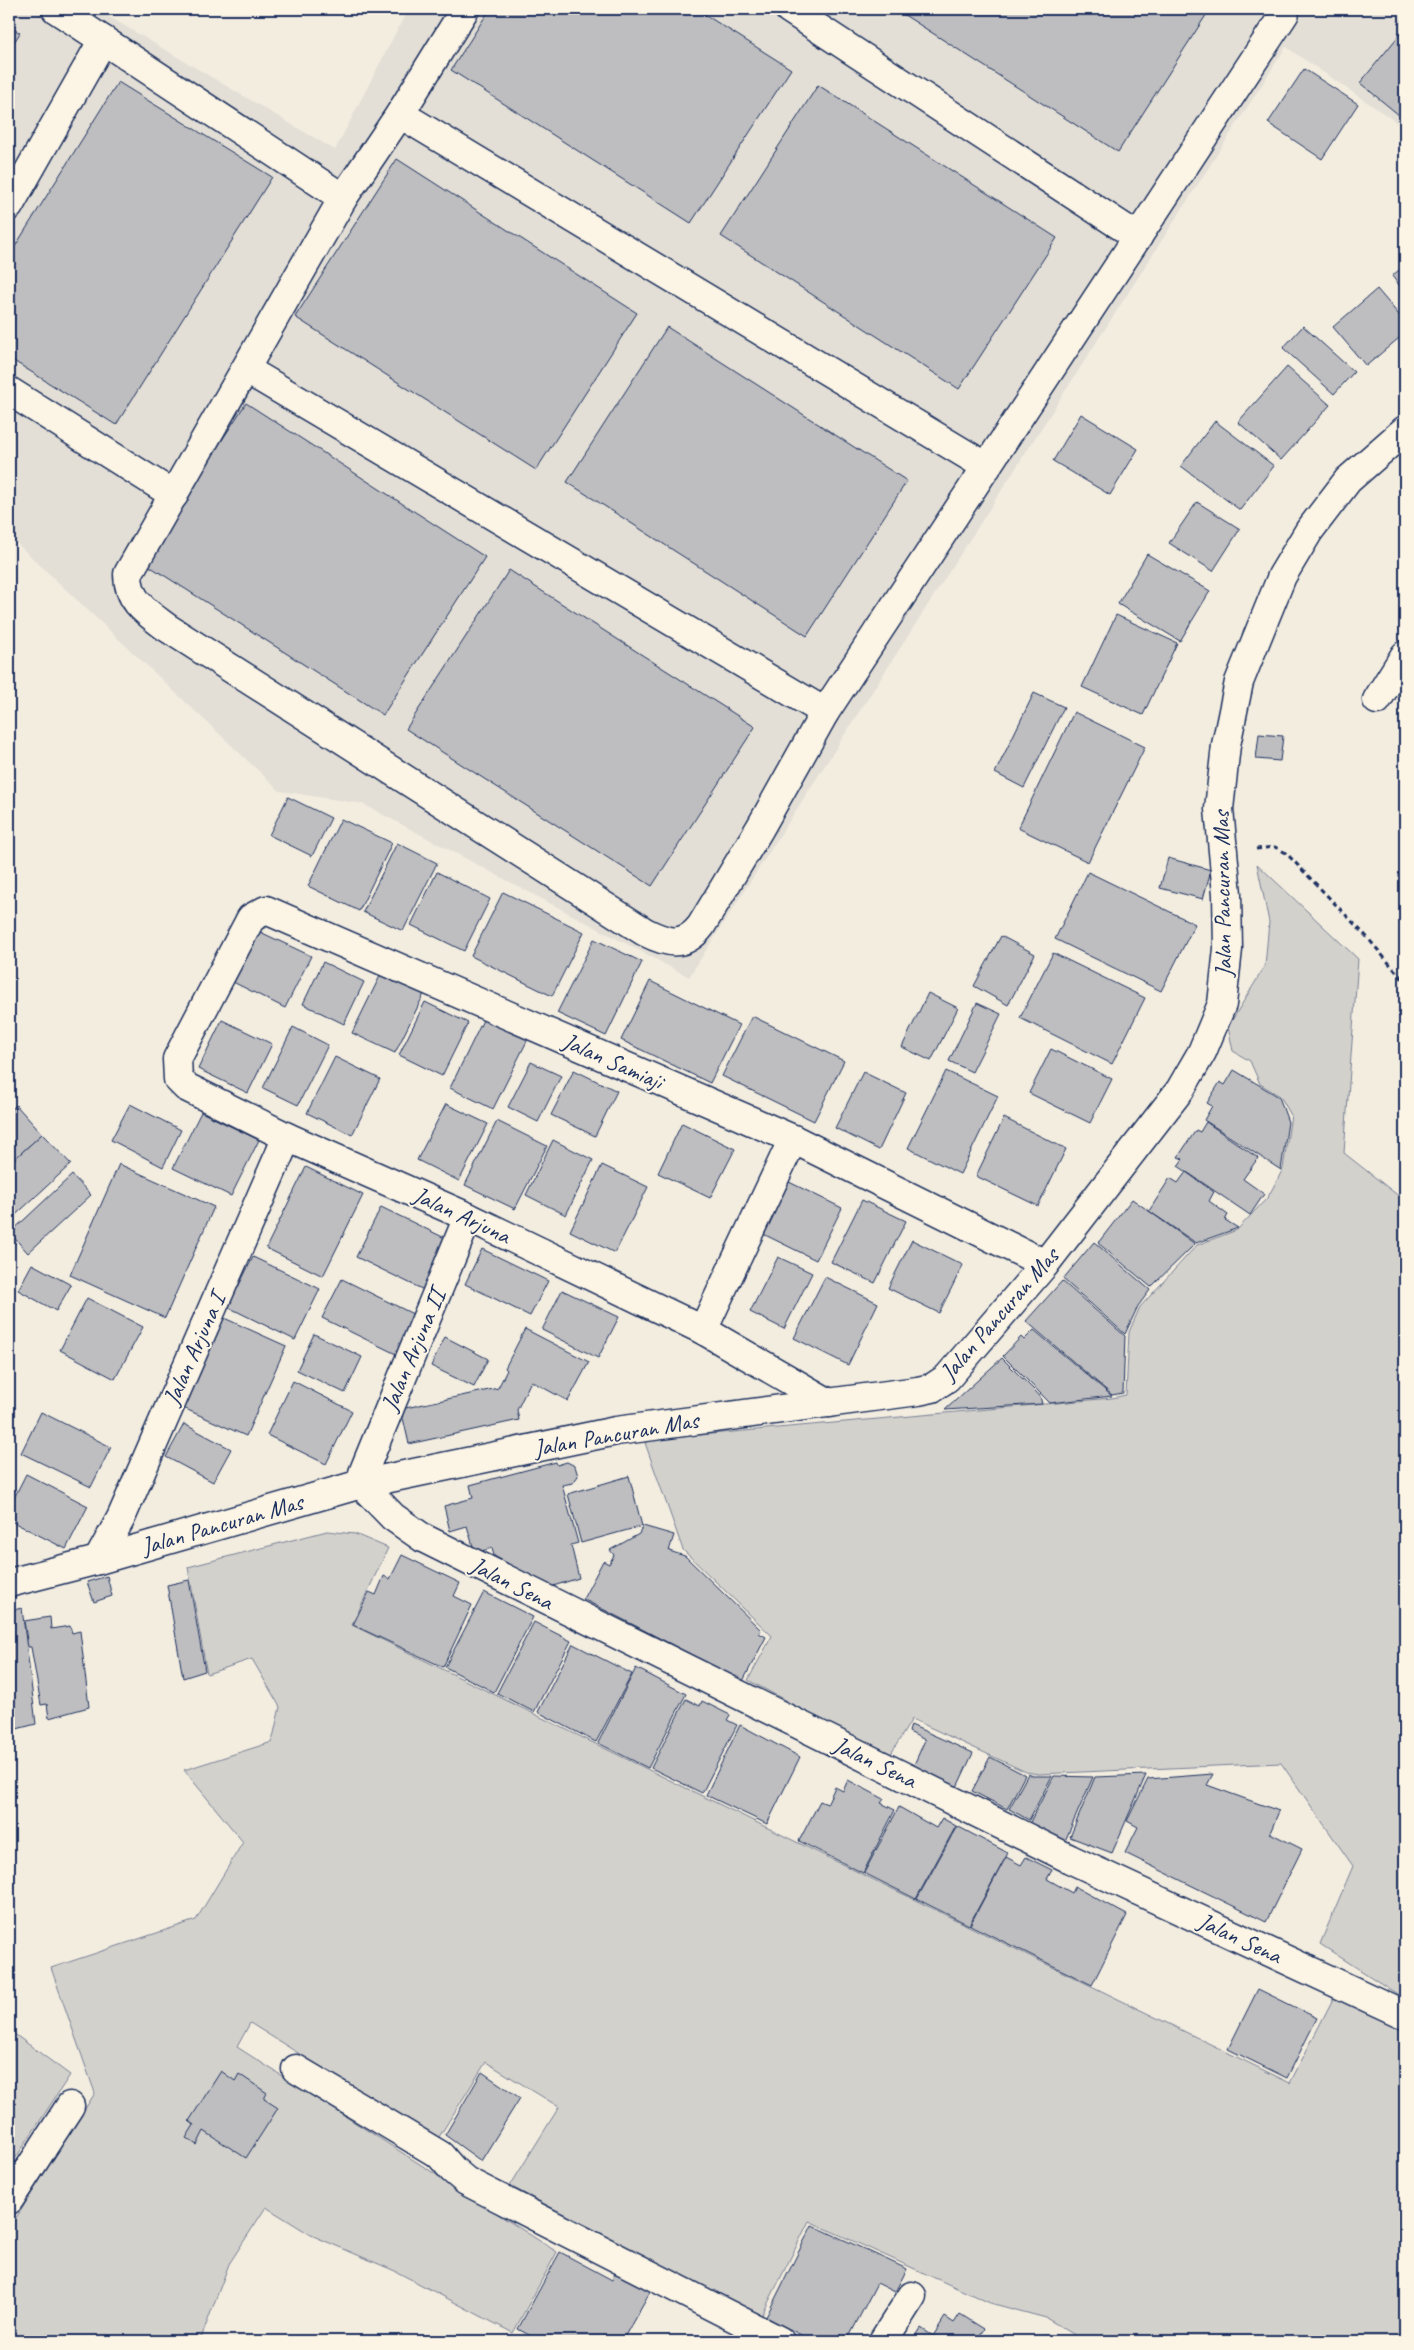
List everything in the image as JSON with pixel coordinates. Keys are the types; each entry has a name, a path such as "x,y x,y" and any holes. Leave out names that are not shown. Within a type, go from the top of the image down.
{"street":[{"path":"56,9 343,198"},
{"path":"465,9 400,114 343,198 247,370 128,574 128,586 132,598 166,627 645,932 670,942 690,937 701,926 760,828 825,712 1138,237 1285,9"},
{"path":"788,9 1138,237"},
{"path":"9,206 104,40"},
{"path":"400,114 987,467"},
{"path":"247,370 825,712"},
{"path":"9,391 174,495"},
{"name":"Jalan Pancuran Mas","path":"9,1583 98,1560 361,1484 616,1431 932,1388 947,1378 1045,1264 1180,1090 1213,1028 1222,1004 1228,949 1219,809 1226,745 1239,682 1282,576 1309,531 1348,480 1405,430"},
{"path":"1377,700 1405,655"},
{"name":"Jalan Samiaji","path":"213,991 247,923 256,914 266,910 793,1139 1045,1264"},
{"name":"Jalan Arjuna","path":"213,991 177,1059 178,1079 198,1094 287,1137 468,1217 704,1330 829,1403"},
{"name":"Jalan Arjuna I","path":"98,1560 121,1518 287,1137"},
{"path":"704,1330 793,1139"},
{"name":"Jalan Arjuna II","path":"361,1484 371,1450 468,1217"},
{"name":"Jalan Sena","path":"361,1484 393,1517 423,1538 1070,1859 1405,2015"},
{"path":"296,2069 440,2155 453,2170 472,2183 780,2341"},
{"path":"9,2200 70,2106"},
{"path":"883,2341 912,2296"}],"path":[{"path":"1223,853 1275,847 1286,852 1366,936 1405,982"}],"shaded area":[{"path":"9,9 96,9 335,150 408,9 1385,9 1405,22 1405,128 1286,47 689,977 363,804 280,791 9,536"},
{"path":"1257,864 1358,959 1344,1153 1405,1201 1405,1999 1320,1944 1353,1866 1281,1763 1038,1774 1026,1772 912,1719 889,1757 748,1680 772,1636 683,1550 644,1440 1112,1398 1126,1395 1129,1332 1140,1307 1197,1245 1237,1230 1268,1197 1283,1169 1291,1115 1280,1096 1260,1084 1250,1061 1233,1051 1228,1027 1265,966 1269,922"},
{"path":"327,1531 355,1534 388,1548 352,1625 1290,2083 1335,1995 1386,2016 1405,2029 1405,2341 1085,2341 1046,2318 990,2303 809,2221 761,2317 510,2186 559,2107 486,2062 437,2140 250,2023 237,2047 557,2252 513,2333 395,2271 311,2235 266,2207 229,2264 200,2341 9,2341 9,2229 95,2093 51,1968 196,1920 243,1842 184,1770 272,1742 280,1707 252,1659 207,1674 188,1567"},
{"path":"9,2030 70,2075 9,2168"}],"building":[{"path":"490,9 696,9 791,69 691,223 451,70"},
{"path":"895,9 1210,9 1118,152"},
{"path":"9,26 20,33 9,50"},
{"path":"1405,28 1405,120 1360,83"},
{"path":"1304,69 1358,104 1322,159 1268,123"},
{"path":"118,82 272,177 116,425 9,358 9,256"},
{"path":"818,85 1057,238 959,389 721,236"},
{"path":"397,159 637,313 536,470 295,317"},
{"path":"1405,265 1405,293 1392,276"},
{"path":"1377,289 1405,322 1405,333 1366,366 1333,327"},
{"path":"1303,326 1354,372 1334,394 1283,348"},
{"path":"667,327 907,481 807,636 567,482"},
{"path":"1287,367 1330,405 1281,460 1238,422"},
{"path":"246,403 485,557 383,715 143,562"},
{"path":"1081,414 1138,449 1110,495 1053,461"},
{"path":"1215,421 1274,466 1240,510 1181,466"},
{"path":"1197,502 1240,529 1213,571 1169,543"},
{"path":"1147,554 1210,591 1180,641 1118,604"},
{"path":"509,570 755,727 652,886 406,729"},
{"path":"1116,615 1177,643 1143,715 1082,687"},
{"path":"1034,693 1064,707 1024,788 995,773"},
{"path":"1074,712 1145,747 1088,862 1018,828"},
{"path":"1259,734 1283,736 1280,761 1256,759"},
{"path":"288,797 331,818 312,856 269,835"},
{"path":"341,819 392,843 359,911 308,886"},
{"path":"397,843 437,863 403,931 363,912"},
{"path":"1168,858 1211,870 1203,899 1160,888"},
{"path":"437,872 490,899 464,951 411,925"},
{"path":"1088,872 1195,924 1161,991 1055,939"},
{"path":"503,892 584,932 552,996 471,956"},
{"path":"256,930 311,956 285,1008 231,981"},
{"path":"1001,936 1035,954 1008,1005 974,986"},
{"path":"594,939 642,962 606,1036 557,1013"},
{"path":"1053,953 1145,998 1112,1064 1020,1018"},
{"path":"323,962 364,982 344,1024 303,1004"},
{"path":"381,974 424,994 395,1053 352,1033"},
{"path":"650,981 739,1025 710,1083 621,1040"},
{"path":"928,993 958,1008 931,1061 902,1047"},
{"path":"425,1002 468,1023 442,1076 399,1055"},
{"path":"977,1003 1001,1014 972,1072 949,1061"},
{"path":"752,1016 844,1061 814,1121 722,1076"},
{"path":"484,1018 528,1039 493,1109 450,1088"},
{"path":"222,1020 272,1044 248,1093 198,1069"},
{"path":"293,1027 328,1045 298,1105 263,1088"},
{"path":"1051,1049 1112,1079 1090,1123 1029,1093"},
{"path":"335,1057 380,1079 352,1135 307,1113"},
{"path":"531,1062 561,1076 538,1122 508,1107"},
{"path":"574,1070 617,1091 595,1136 551,1115"},
{"path":"1234,1070 1279,1097 1288,1122 1281,1170 1204,1120 1212,1106 1207,1103 1220,1082 1225,1085"},
{"path":"946,1071 998,1096 960,1174 908,1148"},
{"path":"863,1072 906,1093 879,1150 835,1128"},
{"path":"130,1104 181,1130 163,1167 111,1140"},
{"path":"446,1104 488,1124 459,1181 417,1160"},
{"path":"16,1105 42,1134 9,1164 9,1112"},
{"path":"201,1112 259,1140 231,1196 173,1168"},
{"path":"1004,1118 1066,1149 1038,1206 976,1176"},
{"path":"497,1121 547,1146 515,1209 465,1185"},
{"path":"1206,1122 1258,1158 1243,1179 1264,1194 1250,1215 1178,1166 1183,1159 1178,1157 1196,1130 1200,1132"},
{"path":"682,1123 735,1149 710,1198 658,1173"},
{"path":"42,1134 71,1164 9,1221 9,1164"},
{"path":"553,1140 593,1160 566,1215 526,1195"},
{"path":"119,1164 214,1207 165,1318 70,1275"},
{"path":"602,1165 648,1187 615,1253 570,1231"},
{"path":"306,1167 363,1195 323,1276 266,1248"},
{"path":"1186,1172 1214,1192 1209,1201 1228,1215 1225,1220 1238,1228 1196,1243 1149,1211 1170,1178 1178,1183"},
{"path":"72,1175 91,1195 28,1253 10,1233"},
{"path":"785,1180 842,1208 816,1260 759,1232"},
{"path":"1132,1199 1195,1244 1151,1287 1098,1243"},
{"path":"862,1200 906,1221 875,1283 831,1262"},
{"path":"381,1207 453,1242 428,1292 356,1257"},
{"path":"912,1240 963,1265 939,1313 888,1288"},
{"path":"1094,1242 1150,1290 1138,1306 1125,1334 1063,1279"},
{"path":"482,1249 548,1281 530,1316 465,1284"},
{"path":"253,1257 320,1289 295,1340 228,1307"},
{"path":"778,1257 812,1273 784,1329 750,1312"},
{"path":"32,1264 71,1285 56,1311 18,1290"},
{"path":"825,1277 878,1303 848,1365 794,1338"},
{"path":"342,1279 417,1316 398,1355 322,1318"},
{"path":"1062,1281 1125,1336 1123,1393 1112,1395 1026,1321"},
{"path":"562,1290 619,1317 598,1358 542,1330"},
{"path":"87,1298 143,1327 115,1379 60,1350"},
{"path":"222,1317 286,1346 246,1436 181,1407"},
{"path":"525,1329 589,1362 568,1401 531,1381 517,1410 519,1420 409,1444 401,1409 498,1388 507,1370 505,1368"},
{"path":"1034,1330 1112,1396 1050,1403 1003,1356 1021,1337 1024,1340"},
{"path":"314,1334 362,1357 345,1393 297,1370"},
{"path":"445,1337 488,1359 474,1387 431,1366"},
{"path":"1002,1358 1040,1396 1042,1404 945,1410"},
{"path":"293,1381 352,1411 326,1464 267,1435"},
{"path":"41,1412 111,1447 91,1487 21,1453"},
{"path":"184,1424 231,1449 213,1482 166,1457"},
{"path":"556,1462 557,1465 567,1462 575,1466 578,1476 573,1483 562,1485 578,1543 571,1545 579,1578 550,1587 494,1556 492,1548 475,1553 467,1526 450,1531 444,1506 473,1498 470,1485"},
{"path":"26,1474 88,1506 66,1549 9,1520 9,1508"},
{"path":"629,1476 642,1526 581,1543 568,1494"},
{"path":"643,1526 674,1535 669,1551 685,1556 761,1630 759,1633 766,1637 743,1681 583,1599 603,1561 609,1564 614,1555 610,1550 639,1534"},
{"path":"402,1555 460,1583 454,1596 472,1605 443,1667 353,1625 369,1592 376,1595 384,1576 390,1579"},
{"path":"107,1576 112,1596 94,1602 87,1582"},
{"path":"189,1580 205,1671 183,1678 167,1585"},
{"path":"484,1592 533,1617 494,1692 445,1667"},
{"path":"22,1608 36,1724 9,1731 9,1611"},
{"path":"50,1617 51,1629 70,1626 72,1633 80,1631 89,1707 49,1718 47,1704 41,1705 31,1647 28,1647 24,1621"},
{"path":"534,1622 571,1641 534,1712 497,1693"},
{"path":"573,1644 632,1674 596,1742 538,1712"},
{"path":"636,1668 686,1694 648,1768 598,1743"},
{"path":"686,1699 700,1706 702,1701 730,1715 727,1720 737,1725 702,1793 651,1768"},
{"path":"740,1725 800,1757 767,1824 706,1795"},
{"path":"911,1725 973,1753 957,1787 913,1767 925,1740 909,1732"},
{"path":"990,1757 1025,1775 1007,1809 972,1791"},
{"path":"1028,1774 1033,1776 1052,1776 1029,1820 1009,1809"},
{"path":"1213,1774 1207,1785 1279,1811 1270,1833 1302,1849 1266,1922 1125,1853 1138,1827 1127,1821 1148,1779"},
{"path":"1146,1775 1112,1853 1070,1837 1095,1777"},
{"path":"1054,1776 1093,1777 1065,1841 1029,1824"},
{"path":"848,1780 884,1799 881,1803 895,1810 863,1873 799,1841 820,1801 827,1804 835,1787 843,1791"},
{"path":"899,1807 936,1828 942,1818 956,1826 916,1899 864,1873"},
{"path":"957,1826 1008,1853 969,1925 917,1899"},
{"path":"1006,1857 1021,1865 1026,1857 1052,1870 1047,1879 1072,1893 1075,1887 1127,1915 1092,1985 970,1925"},
{"path":"1258,1989 1317,2018 1287,2078 1228,2049"},
{"path":"221,2071 235,2081 239,2074 267,2093 264,2099 278,2108 246,2158 204,2131 197,2145 186,2138 194,2125 189,2121"},
{"path":"482,2072 520,2098 481,2161 445,2135"},
{"path":"812,2225 907,2269 895,2292 877,2283 847,2341 813,2341 766,2317"},
{"path":"560,2252 612,2280 616,2271 651,2290 622,2341 540,2341 518,2329"},
{"path":"960,2314 984,2329 978,2338 983,2341 913,2341 921,2328 933,2336 945,2317 954,2323"},
{"path":"1044,2335 1054,2341 1040,2341"}]}
